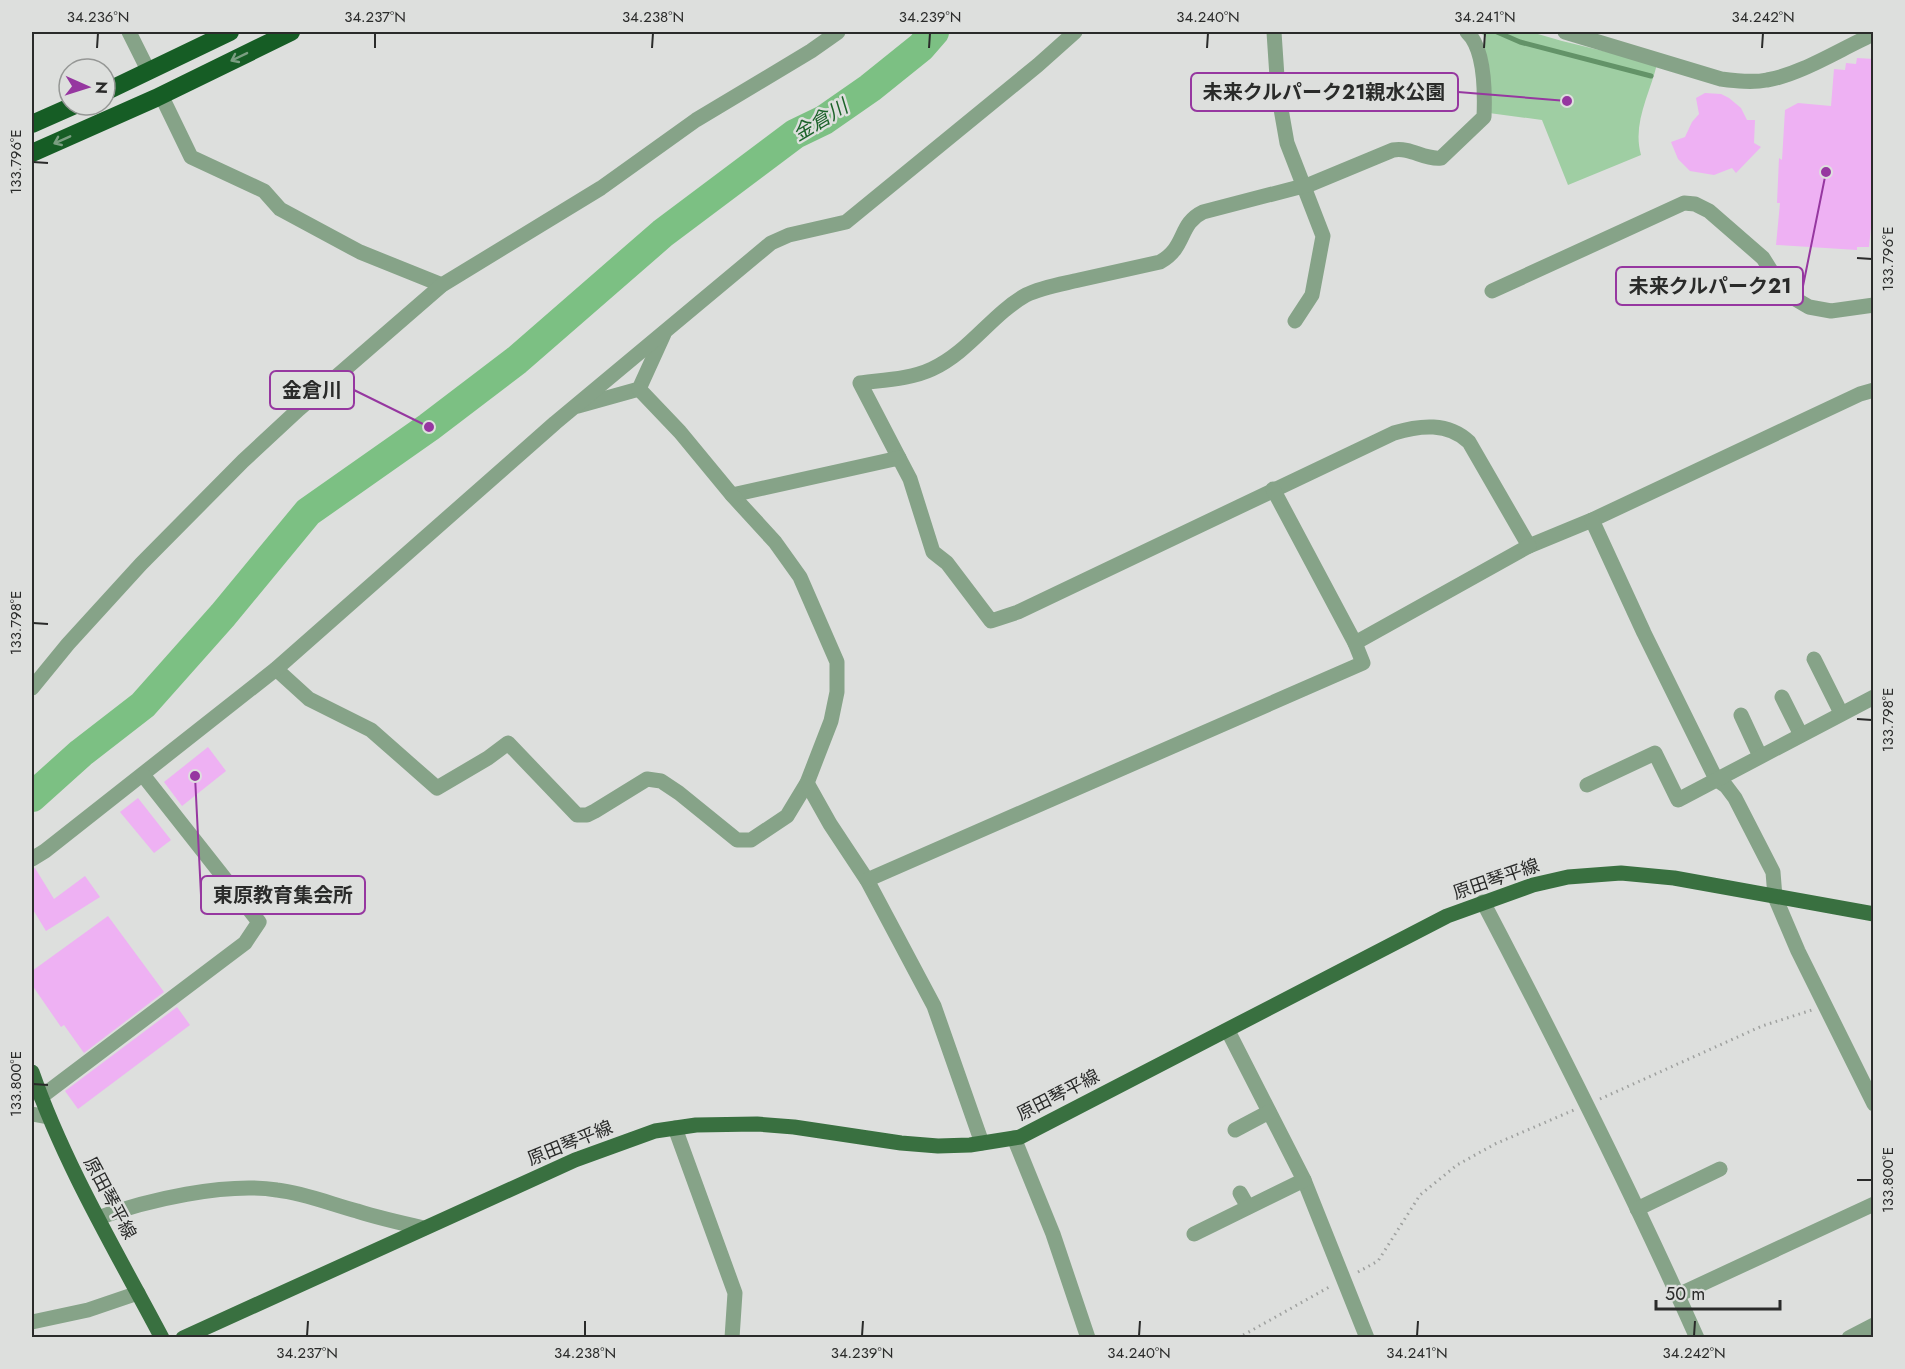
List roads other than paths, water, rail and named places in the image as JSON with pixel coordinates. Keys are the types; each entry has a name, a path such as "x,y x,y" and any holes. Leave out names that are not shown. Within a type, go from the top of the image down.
{"highway":[{"path":"117,87 230,32"},
{"path":"32,153 161,95 291,32"},
{"path":"32,124 57,113"}],"main road":[{"name":"原田琴平線","path":"183,1338 575,1160 655,1131 696,1125 757,1124 938,1146 982,1143 1020,1137 1447,916 1533,885 1568,877 1621,873 1674,878 1874,914"},
{"name":"原田琴平線","path":"32,1072 48,1117 75,1177 162,1338"}],"street":[{"path":"129,32 149,72"},
{"path":"32,688 68,644 141,564 243,461 299,409 442,285 601,188 696,120 811,51 838,32"},
{"path":"32,859 276,669 573,408 771,243 789,235 846,222 1076,32"},
{"path":"1274,32 1278,92 1287,143 1323,236 1312,295 1296,321"},
{"path":"1467,32 1473,38 1480,61 1484,117 1441,158 1432,159 1404,148 1393,150 1311,184 1203,212 1188,223 1177,249 1160,262 1047,287 1028,294 1010,306 948,360 931,370 860,383 910,479 933,552 947,563 991,621 1018,612 1273,489 1414,426 1450,430 1459,433 1469,442 1529,546"},
{"path":"1565,32 1721,79 1746,81 1768,80 1799,70 1874,34"},
{"path":"161,95 191,156 264,191 280,209 360,252 442,285"},
{"path":"1492,291 1684,203 1695,204 1709,211 1763,258 1785,293 1809,307 1831,311 1874,305"},
{"path":"573,408 639,389 667,330"},
{"path":"276,669 309,699 371,730 437,788 488,758 508,743 577,815 587,815 595,811 647,779 661,781 679,793 737,840 751,840 787,816 807,783 831,721 837,692 837,662 800,577 775,542 732,495 680,432 639,389"},
{"path":"1355,643 1529,546 1592,520 1860,394 1874,390"},
{"path":"732,495 899,458"},
{"path":"867,880 1363,663 1355,643 1273,489"},
{"path":"1592,520 1644,633 1716,779 1726,786 1736,798 1773,872 1775,897 1825,1006 1874,1104"},
{"path":"1814,658 1841,713"},
{"path":"1782,697 1801,735"},
{"path":"1587,785 1655,753 1678,800 1841,713 1874,698"},
{"path":"1741,715 1760,756"},
{"path":"40,1097 245,943 259,922 142,775"},
{"path":"807,783 867,880 934,1006 982,1143"},
{"path":"1483,902 1588,1104 1697,1338"},
{"path":"1228,1031 1304,1180 1367,1338"},
{"path":"1235,1130 1269,1112"},
{"path":"32,1114 48,1117"},
{"path":"675,1128 735,1293 732,1338"},
{"path":"1014,1138 1053,1234 1088,1338"},
{"path":"1637,1209 1720,1169"},
{"path":"1194,1234 1304,1180"},
{"path":"98,1218 129,1206 241,1188 257,1188 298,1194 365,1214 424,1228"},
{"path":"1240,1192 1248,1207"},
{"path":"1678,1295 1874,1204"},
{"path":"32,1322 88,1310 138,1293"},
{"path":"1849,1338 1874,1324"}],"waterway":[{"name":"金倉川","path":"32,797 81,753 143,705 223,615 308,512 429,427 517,360 663,233 795,134 824,120 870,88 921,47 934,32"},
{"path":"1497,32 1520,42 1651,76"}],"place":[{"name":"未来クルパーク21親水公園","path":"1567,101"},
{"name":"未来クルパーク21","path":"1826,172"},
{"name":"金倉川","path":"429,427"},
{"name":"東原教育集会所","path":"195,776"}]}
